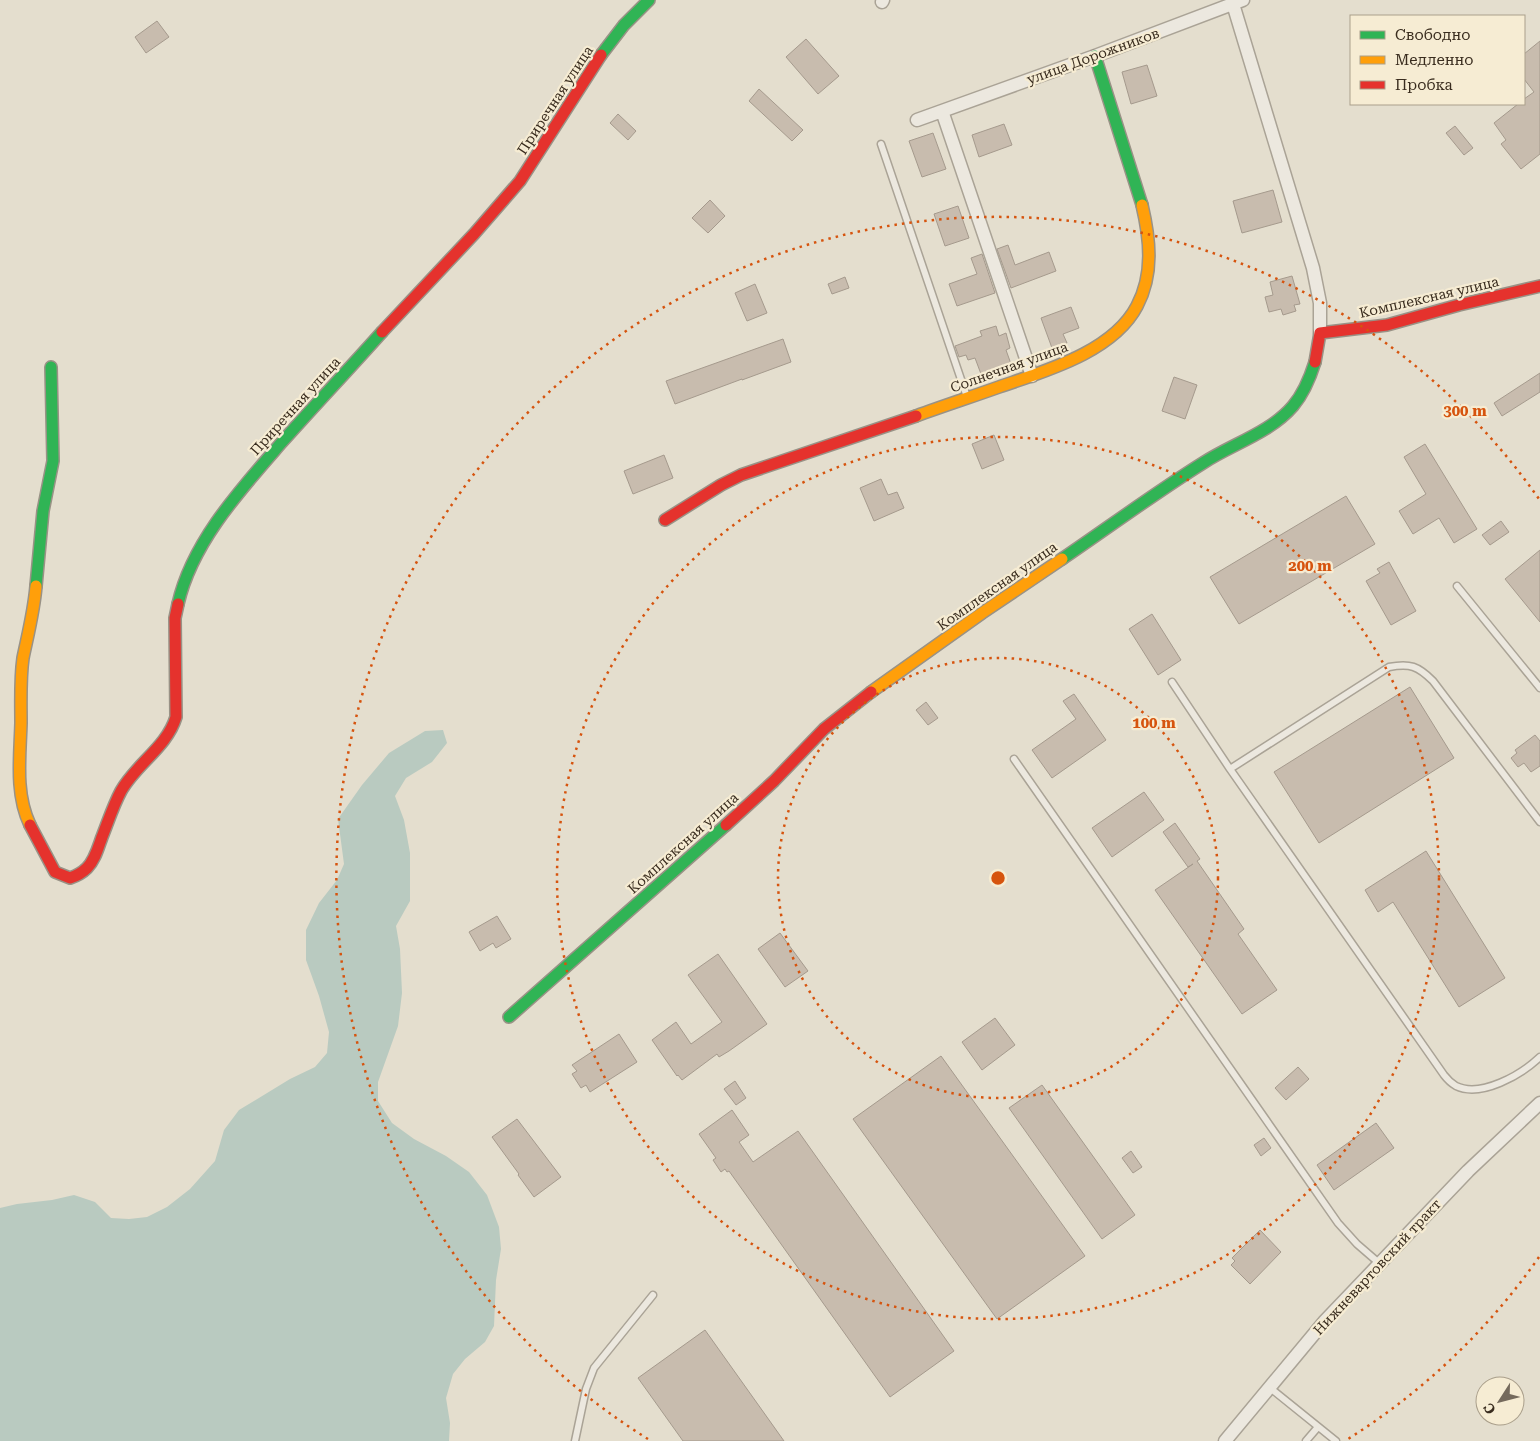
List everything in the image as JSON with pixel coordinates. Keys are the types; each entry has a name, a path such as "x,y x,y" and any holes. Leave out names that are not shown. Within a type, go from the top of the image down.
{"street":[{"name":"Приречная улица","path":"51,367 52,461 43,511 35,602 23,660 20,778 23,809 49,863 55,872 70,878 80,874 91,863 114,804 122,789 133,773 167,736 173,726 176,716 175,618 180,596 193,564 212,528 252,476 307,414 474,234 520,181 594,66 624,25 648,0"},
{"name":"улица Дорожников","path":"917,120 1238,2"},
{"path":"1238,2 1314,268 1320,303 1320,333"},
{"name":"Солнечная улица","path":"665,520 741,475 1053,368 1085,354 1122,325 1137,306 1145,286 1150,260 1148,236 1140,198 1095,56"},
{"path":"942,111 1032,376"},
{"name":"Комплексная улица","path":"509,1017 726,825 824,729 870,693 982,613 1204,462 1274,423 1292,408 1309,380 1320,333 1387,325 1459,305 1540,286"},
{"name":"Нижневартовский тракт","path":"1225,1441 1324,1322 1468,1170 1540,1103"}],"lane":[{"path":"881,144 968,398"},
{"path":"1457,586 1540,688"},
{"path":"1230,768 1389,667 1402,665 1422,670 1433,681 1540,822"},
{"path":"1172,682 1444,1075 1454,1085 1475,1090 1489,1087 1509,1078 1540,1057"},
{"path":"1014,759 1338,1223 1379,1264"},
{"path":"575,1441 586,1388 594,1368 653,1295"},
{"path":"1269,1388 1336,1441"},
{"path":"1306,1441 1318,1426"}],"shaded area":[{"path":"443,730 447,743 432,762 406,778 395,796 404,820 410,853 410,901 396,926 400,949 402,993 398,1026 378,1082 378,1101 392,1123 414,1139 446,1156 469,1172 487,1195 499,1227 501,1249 496,1280 494,1326 485,1342 465,1359 453,1374 446,1398 450,1423 449,1441 0,1441 0,1208 74,1195 95,1202 111,1218 147,1217 167,1207 190,1189 215,1161 224,1130 239,1110 290,1079 315,1067 327,1053 329,1032 306,960 306,930 319,903 337,880 344,864 338,819 362,785 389,753 425,731"}],"building":[{"path":"157,21 169,37 146,53 135,37"},
{"path":"806,39 839,76 818,94 786,57"},
{"path":"1540,41 1540,154 1521,169 1501,144 1506,140 1494,123 1517,105 1525,105 1525,98 1534,92 1525,80 1525,53"},
{"path":"1147,65 1157,96 1131,104 1122,72"},
{"path":"759,89 803,130 792,141 749,101"},
{"path":"618,114 636,131 628,140 610,123"},
{"path":"1004,124 1012,145 979,157 972,135"},
{"path":"1455,126 1473,148 1464,155 1446,133"},
{"path":"933,133 946,169 922,177 909,141"},
{"path":"1273,190 1282,222 1242,233 1233,201"},
{"path":"710,200 725,216 708,233 692,218"},
{"path":"958,206 969,238 945,246 934,214"},
{"path":"1008,245 1015,265 1049,252 1056,271 1011,288 997,249"},
{"path":"982,254 995,293 957,306 949,284 977,274 971,258"},
{"path":"1292,276 1300,304 1294,305 1296,311 1283,315 1281,309 1269,312 1265,297 1273,295 1270,282"},
{"path":"845,277 849,288 832,294 828,284"},
{"path":"755,284 767,313 747,321 735,293"},
{"path":"1071,307 1079,328 1063,334 1067,343 1052,348 1041,318"},
{"path":"996,326 999,336 1006,333 1010,348 1006,350 1011,364 981,374 975,358 968,360 966,355 959,357 955,346 982,336 980,331"},
{"path":"783,339 791,362 675,404 666,381"},
{"path":"1540,373 1540,392 1502,416 1494,403"},
{"path":"1174,377 1197,385 1185,419 1162,411"},
{"path":"994,435 1004,460 982,469 972,444"},
{"path":"1425,444 1477,529 1454,543 1439,518 1413,534 1399,511 1426,494 1404,457"},
{"path":"664,455 673,478 633,494 624,471"},
{"path":"881,479 888,495 897,492 904,508 874,521 860,488"},
{"path":"1346,496 1375,544 1239,624 1210,577"},
{"path":"1501,521 1509,532 1490,545 1482,535"},
{"path":"1540,550 1540,622 1505,579"},
{"path":"1389,562 1416,611 1391,625 1366,581 1380,573 1377,569"},
{"path":"1152,614 1181,660 1158,675 1129,629"},
{"path":"1410,687 1454,758 1319,843 1274,772"},
{"path":"1074,694 1106,740 1052,778 1032,750 1076,719 1063,701"},
{"path":"926,702 938,718 928,725 916,710"},
{"path":"1535,735 1540,741 1540,766 1531,772 1524,763 1518,767 1511,758 1517,753 1515,750"},
{"path":"1144,792 1164,820 1112,857 1092,828"},
{"path":"1175,823 1200,859 1197,861 1244,929 1238,934 1277,990 1242,1014 1155,890 1193,864 1188,867 1163,832"},
{"path":"1426,851 1505,978 1459,1007 1393,902 1378,912 1365,890"},
{"path":"497,916 511,939 496,948 493,943 480,951 469,932"},
{"path":"780,933 808,971 785,987 758,949"},
{"path":"718,954 767,1024 719,1057 717,1054 682,1080 677,1076 652,1040 676,1022 691,1044 722,1022 688,975"},
{"path":"995,1018 1015,1045 982,1070 962,1042"},
{"path":"619,1034 637,1062 590,1092 586,1085 581,1088 572,1074 577,1071 572,1065"},
{"path":"941,1056 1085,1256 997,1319 853,1119"},
{"path":"1298,1067 1309,1079 1286,1100 1275,1088"},
{"path":"735,1081 746,1098 736,1105 724,1089"},
{"path":"1042,1085 1135,1215 1102,1239 1009,1108"},
{"path":"732,1110 749,1135 739,1142 753,1162 798,1131 954,1351 890,1397 729,1171 727,1172 725,1169 721,1172 713,1160 716,1158 699,1134"},
{"path":"517,1119 561,1177 534,1197 492,1137"},
{"path":"1376,1123 1394,1148 1334,1190 1317,1165"},
{"path":"1264,1138 1271,1148 1261,1156 1254,1145"},
{"path":"1131,1151 1142,1167 1133,1173 1122,1158"},
{"path":"1260,1230 1281,1252 1250,1284 1231,1265 1235,1261 1232,1258"},
{"path":"705,1330 784,1441 683,1441 638,1378"}],"traffic: fast":[{"path":"601,55 624,25 649,0"},
{"path":"1095,56 1142,205"},
{"path":"178,604 194,559 220,517 294,428 382,332"},
{"path":"1062,559 1185,474 1273,424 1297,401 1315,362"},
{"path":"36,586 43,511 53,461 51,367"},
{"path":"509,1017 726,825"}],"traffic: slow":[{"path":"916,416 1057,366 1095,348 1112,336 1126,322 1137,306 1146,282 1149,256 1142,205"},
{"path":"871,692 1062,559"},
{"path":"30,825 25,813 20,788 21,682 23,658 36,586"}],"traffic: jam":[{"path":"382,332 474,234 520,181 601,55"},
{"path":"1315,362 1320,333 1387,325 1459,305 1540,286"},
{"path":"665,520 721,485 741,475 916,416"},
{"path":"30,825 55,872 70,878 87,868 92,861 121,791 127,781 166,737 176,717 175,618 178,604"},
{"path":"726,825 774,781 824,729 871,692"}]}
